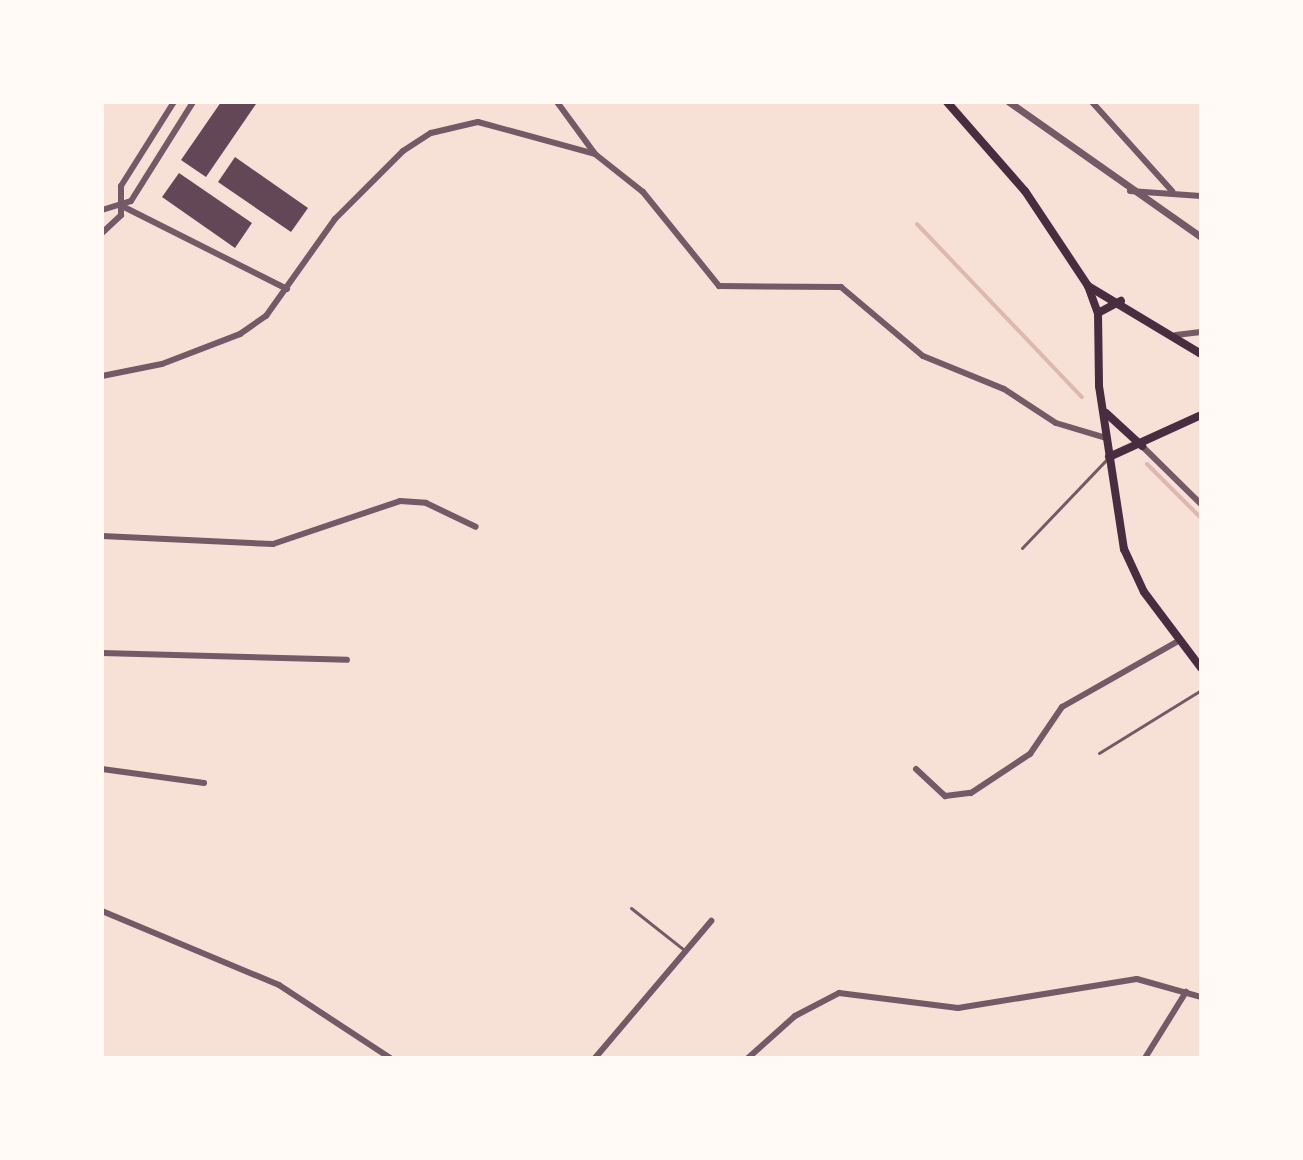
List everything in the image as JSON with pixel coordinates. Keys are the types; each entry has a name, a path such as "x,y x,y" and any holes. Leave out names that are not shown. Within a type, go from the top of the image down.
{"main road":[{"path":"947,102 1025,191 1088,286 1098,313 1106,438 1124,549 1178,641 1201,668"},
{"path":"1088,286 1124,301 1201,354"},
{"path":"1098,313 1124,301"},
{"path":"1102,401 1121,434 1143,447"},
{"path":"1109,457 1143,447 1201,415"}],"street":[{"path":"102,233 121,215 121,186 174,102"},
{"path":"102,210 131,201 193,102"},
{"path":"557,102 595,154 643,192 710,282 731,289 841,287 923,356 993,384 1056,423 1106,438"},
{"path":"1009,102 1130,191 1201,237"},
{"path":"1092,102 1172,191"},
{"path":"102,376 162,364 240,334 287,289 365,185 431,133 478,122 595,154"},
{"path":"1130,191 1172,191 1201,196"},
{"path":"120,205 287,289"},
{"path":"1176,335 1201,332"},
{"path":"1143,447 1201,504"},
{"path":"102,536 273,544 400,501 426,503 476,527"},
{"path":"916,769 945,796 971,793 1030,754 1062,707 1178,641"},
{"path":"102,653 347,660"},
{"path":"102,769 204,783"},
{"path":"102,911 279,985 390,1058"},
{"path":"595,1058 683,949 711,921"},
{"path":"748,1058 795,1016 839,993 928,1009 1107,980 1201,997"},
{"path":"1145,1058 1186,992"}],"lane":[{"path":"1022,548 1109,457"},
{"path":"1099,753 1201,690"},
{"path":"631,908 683,949"}],"building":[{"path":"221,102 256,104 206,177 181,160"},
{"path":"235,157 308,208 291,232 218,182"},
{"path":"179,173 252,223 235,248 162,197"}],"waterway":[{"path":"917,224 1082,397"},
{"path":"1147,464 1201,518"}]}
